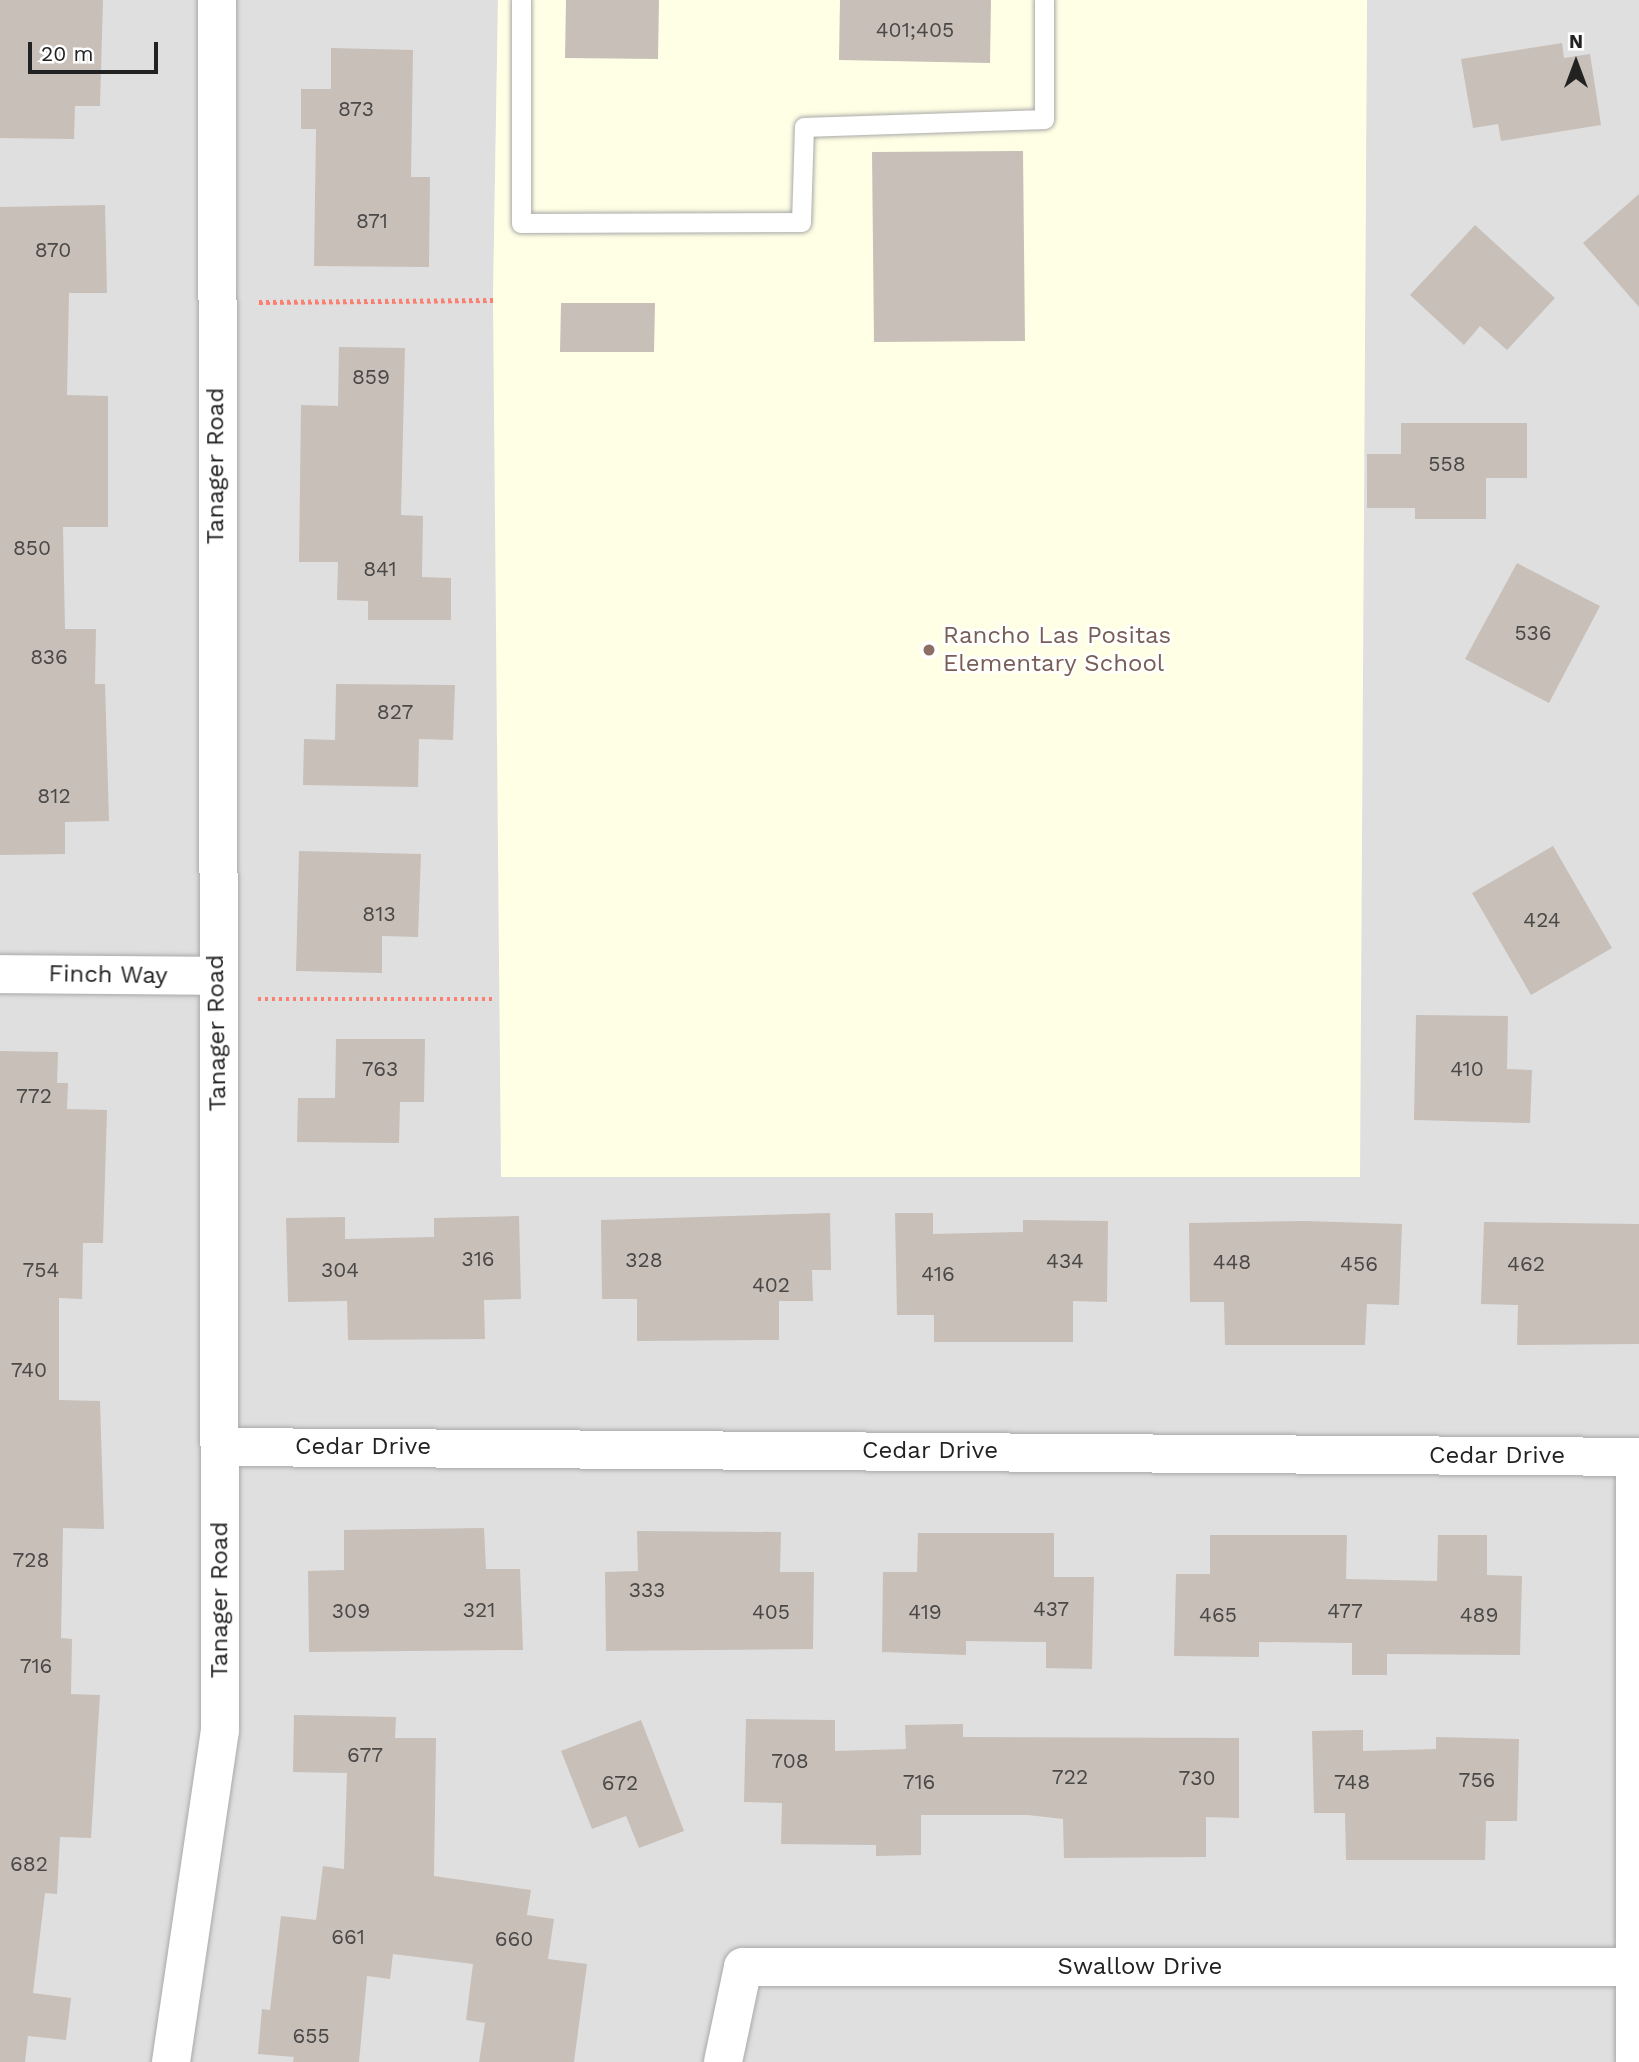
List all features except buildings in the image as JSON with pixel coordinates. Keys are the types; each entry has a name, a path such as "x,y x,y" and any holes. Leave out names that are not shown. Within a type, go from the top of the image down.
{"street":[{"name":"Tanager Road","path":"171,2062 220,1731 216,976 217,0"},
{"name":"Finch Way","path":"0,974 216,976"},
{"name":"Cedar Drive","path":"220,1447 1637,1457"},
{"path":"1635,2062 1637,1457"},
{"name":"Swallow Drive","path":"723,2062 743,1966 1635,1966"}],"lane":[{"path":"521,0 521,223 801,222 804,127 1044,119 1044,0"}],"path":[{"path":"255,302 493,300"},
{"path":"250,999 495,999"}],"shaded area":[{"path":"0,0 498,0 493,300 1359,1177 1367,0 1639,0 1639,2062 0,2062"},
{"name":"Rancho Las Positas Elementary School","path":"498,0 1367,0 1360,1177 501,1177 493,300"}],"place":[{"name":"Rancho Las Positas Elementary School","path":"929,650"}]}
